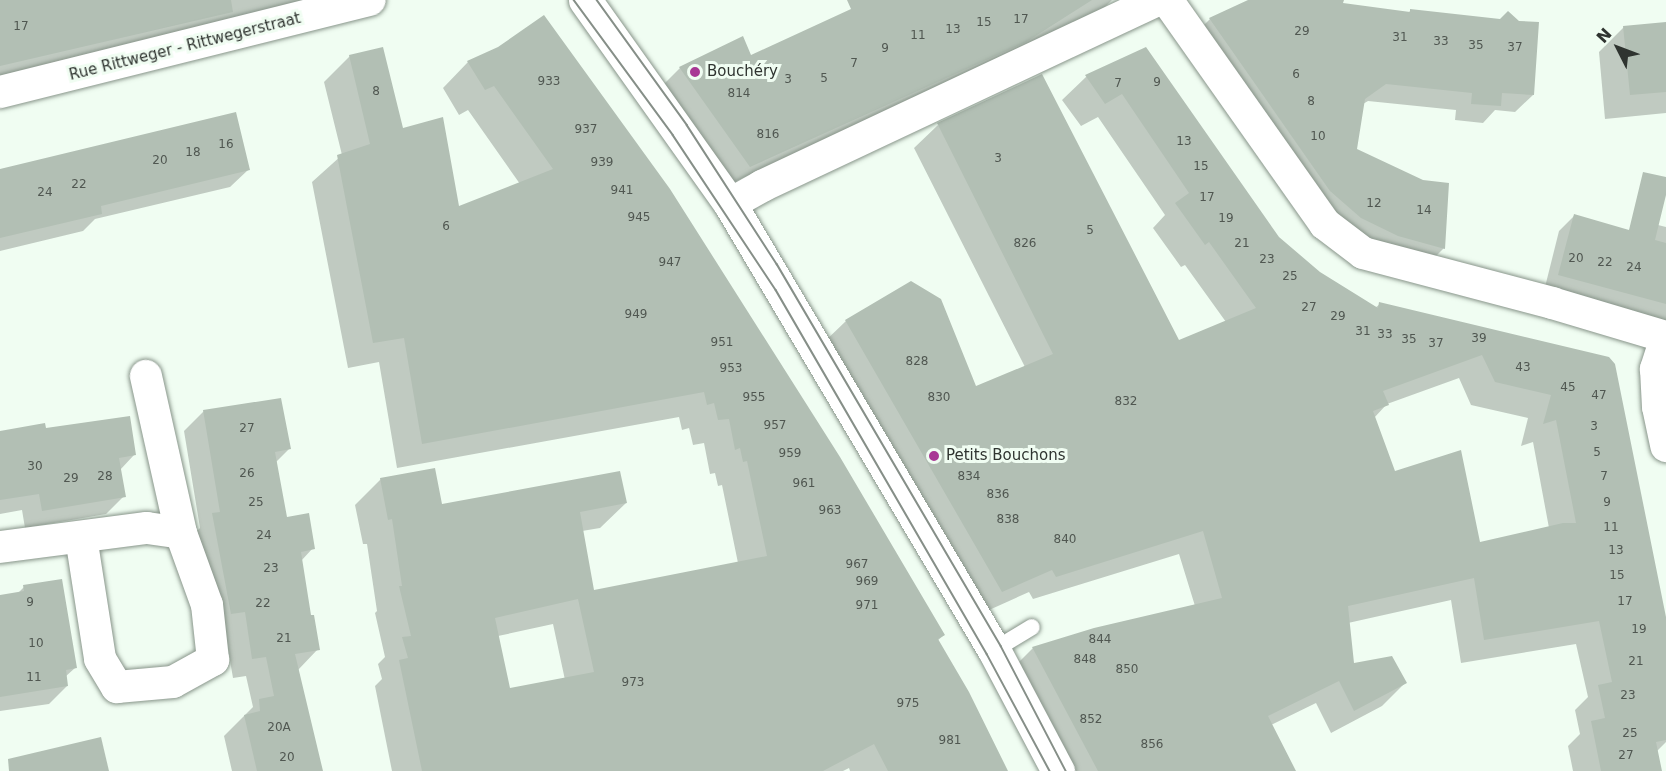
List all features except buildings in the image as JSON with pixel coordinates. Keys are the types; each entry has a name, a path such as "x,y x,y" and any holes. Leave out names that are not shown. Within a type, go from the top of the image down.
{"main road":[{"path":"585,0 730,204 994,650 1058,771"}],"street":[{"name":"Rue Rittweger - Rittwegerstraat","path":"0,92 370,0"},
{"path":"730,204 762,186 1157,0"},
{"path":"1167,0 1325,224 1363,253 1552,303 1666,337 1656,369 1658,407 1666,446"},
{"path":"81,537 100,659 117,687 173,682 213,660 207,606 181,533 146,376"},
{"path":"0,547 147,528 181,533"}],"lane":[{"path":"994,650 1032,627"}],"tram line":[{"path":"574,0 673,135 776,290 987,654 1050,771"},
{"path":"597,0 687,125 777,264 1001,646 1066,771"}],"place":[{"name":"Bouchéry","path":"695,72"},
{"name":"Petits Bouchons","path":"934,456"}]}
